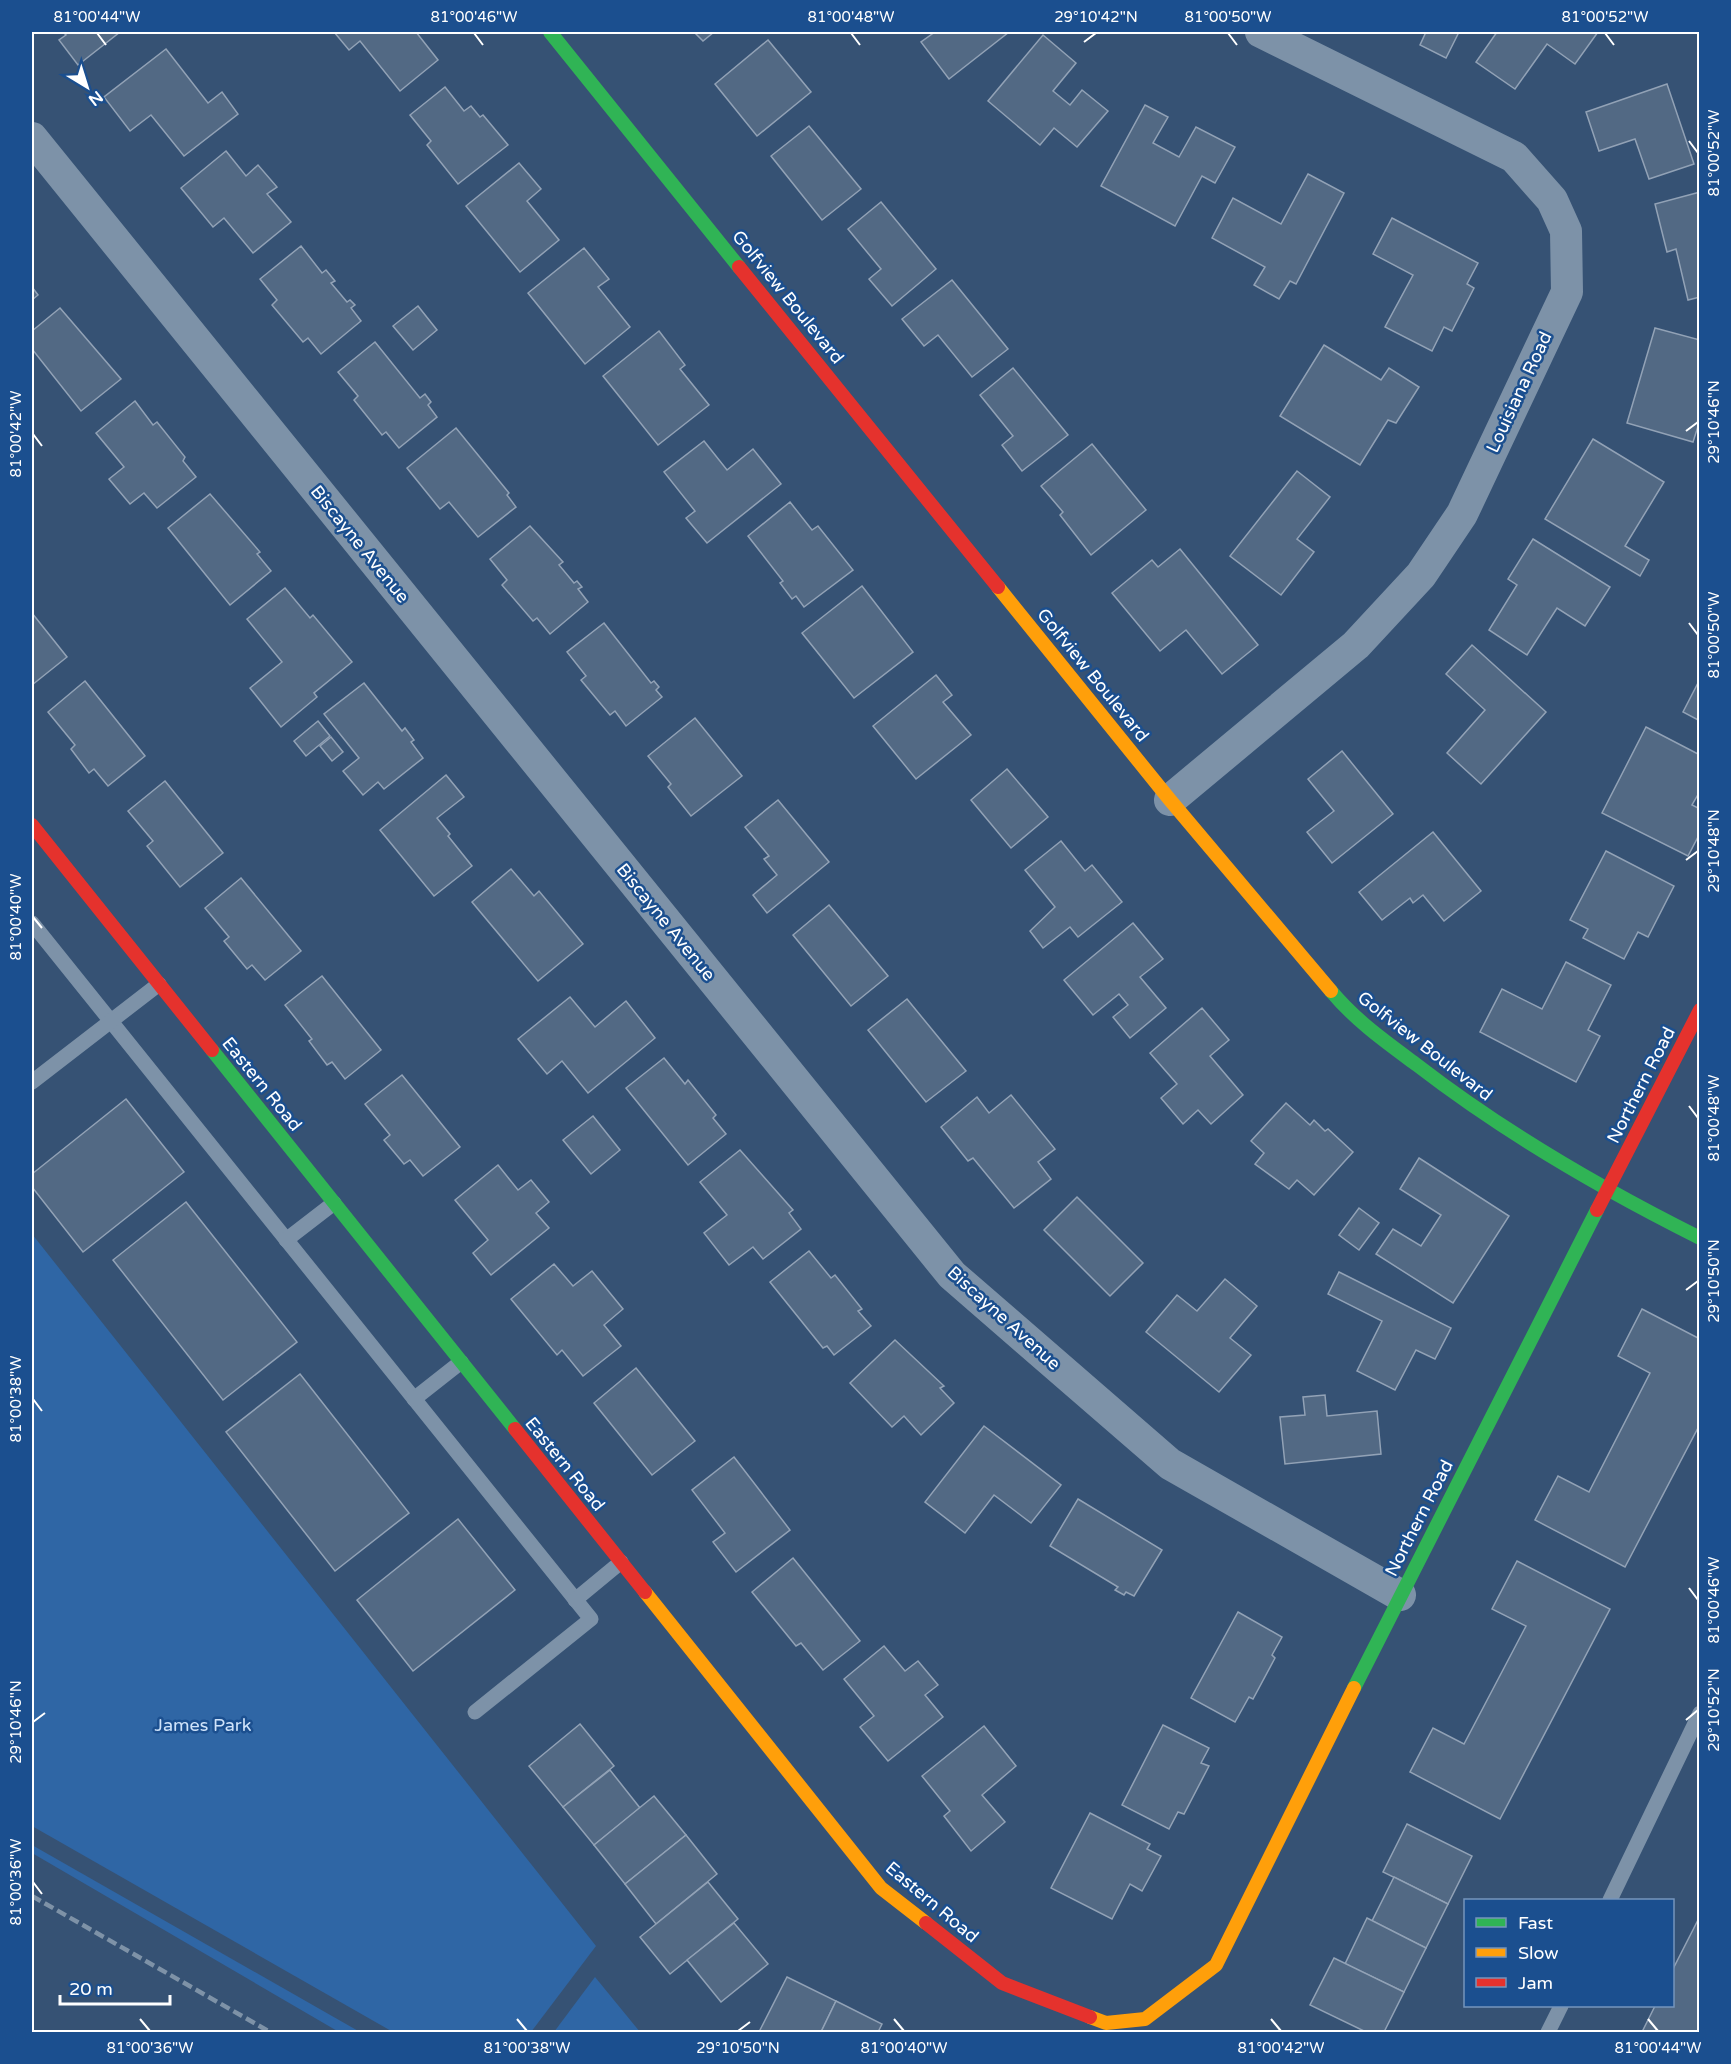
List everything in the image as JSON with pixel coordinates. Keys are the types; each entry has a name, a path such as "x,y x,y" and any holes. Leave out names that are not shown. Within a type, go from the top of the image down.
{"street":[{"name":"Golfview Boulevard","path":"550,32 1170,800 1352,1016 1470,1106 1608,1192 1700,1238"},
{"name":"Louisiana Road","path":"1170,800 1356,645 1421,575 1462,514 1567,292 1566,231 1552,200 1514,157 1261,32"},
{"name":"Biscayne Avenue","path":"32,138 952,1275 1170,1464 1400,1595"},
{"name":"Eastern Road","path":"32,825 881,1888 1002,1983 1106,2023 1145,2019"},
{"name":"Northern Road","path":"1145,2019 1216,1965 1400,1595 1700,1010"}],"lane":[{"path":"32,923 591,1620 475,1712"},
{"path":"32,1082 159,984"},
{"path":"286,1240 334,1203"},
{"path":"414,1399 461,1362"},
{"path":"575,1600 621,1562"},
{"path":"1610,1899 1700,1713"},
{"path":"1548,2032 1560,2007"}],"green space":[{"name":"James Park","path":"32,1234 596,1946 531,2032 393,2032 32,1826"},
{"path":"32,1845 360,2032 339,2032 32,1853"},
{"path":"595,1977 640,2032 554,2032"}],"building":[{"path":"63,32 120,32 78,65 59,40 66,35"},
{"path":"334,32 416,32 438,60 400,91 360,41 349,50"},
{"path":"694,32 714,32 703,41"},
{"path":"935,32 1009,32 949,79 921,42"},
{"path":"1426,32 1459,32 1446,58 1420,45"},
{"path":"1497,32 1598,32 1575,64 1547,44 1515,89 1476,62"},
{"path":"1043,35 1076,63 1053,91 1070,105 1082,90 1108,111 1077,147 1054,128 1040,145 988,101"},
{"path":"768,40 811,92 757,136 715,84"},
{"path":"166,49 208,103 222,92 238,114 184,156 151,115 130,131 104,97"},
{"path":"1667,84 1694,164 1649,179 1635,139 1599,151 1586,112"},
{"path":"445,87 464,111 471,106 480,117 483,115 508,145 458,184 427,145 431,141 410,115"},
{"path":"1145,105 1168,117 1153,143 1179,157 1196,127 1235,147 1215,183 1202,176 1175,226 1101,186"},
{"path":"809,126 861,189 822,220 771,156"},
{"path":"226,151 246,176 258,165 277,187 267,194 291,222 253,253 224,218 213,227 181,188"},
{"path":"519,163 541,189 527,201 559,240 520,272 466,206"},
{"path":"1308,174 1344,193 1296,284 1290,281 1279,299 1254,285 1265,267 1212,238 1233,198 1281,224"},
{"path":"1700,192 1700,297 1688,300 1676,249 1667,252 1655,204"},
{"path":"881,202 936,269 892,306 869,279 881,269 848,229"},
{"path":"1392,218 1478,263 1467,284 1474,288 1452,331 1444,327 1432,351 1385,327 1413,275 1373,254"},
{"path":"301,246 322,273 326,270 335,281 331,283 347,302 350,300 355,305 351,308 361,321 321,354 308,338 303,342 272,305 277,300 260,279"},
{"path":"584,248 609,279 598,287 630,327 585,364 528,293"},
{"path":"952,280 1008,349 972,377 938,335 924,346 902,319"},
{"path":"32,287 38,295 32,300"},
{"path":"418,306 437,330 413,350 393,326"},
{"path":"60,308 121,379 81,411 32,349 32,331"},
{"path":"1655,328 1700,340 1700,420 1693,442 1627,423"},
{"path":"659,331 685,365 680,369 709,405 658,445 603,376"},
{"path":"375,342 420,398 425,394 431,402 428,405 437,417 399,448 386,432 382,435 354,400 358,396 338,372"},
{"path":"1324,345 1381,380 1389,368 1419,387 1396,423 1388,420 1360,465 1280,416"},
{"path":"1013,368 1068,435 1022,471 1002,445 1013,436 980,395"},
{"path":"135,401 153,425 157,422 185,457 183,461 196,477 157,508 144,493 130,504 109,479 124,467 96,433"},
{"path":"456,428 509,493 507,495 516,507 478,537 449,502 440,509 407,468"},
{"path":"1593,439 1664,482 1625,546 1649,560 1640,576 1545,519"},
{"path":"704,441 727,470 753,449 781,484 707,543 686,518 695,511 664,472"},
{"path":"1092,444 1146,510 1091,555 1060,515 1063,512 1041,486"},
{"path":"1297,471 1330,497 1297,539 1314,552 1281,595 1230,556"},
{"path":"210,494 260,552 257,554 271,571 230,605 168,528"},
{"path":"790,502 812,530 818,526 853,570 804,607 796,596 792,599 780,583 783,581 748,536"},
{"path":"530,526 563,562 559,565 574,583 577,581 582,587 578,589 588,602 550,634 537,618 533,621 502,585 507,580 490,559"},
{"path":"1533,539 1610,587 1585,626 1557,608 1527,655 1489,630 1517,585 1508,579"},
{"path":"1180,549 1258,645 1222,674 1186,630 1160,651 1112,593 1152,560 1158,567"},
{"path":"862,586 913,652 854,698 802,633"},
{"path":"285,588 310,618 313,615 352,662 314,693 317,697 281,727 250,688 282,662 247,619"},
{"path":"32,613 67,657 32,685"},
{"path":"604,623 651,683 654,681 659,687 656,690 662,697 626,726 615,711 610,715 581,680 586,676 567,652"},
{"path":"1472,645 1546,712 1481,784 1447,753 1485,710 1446,674"},
{"path":"936,675 952,695 943,702 971,735 916,779 873,726"},
{"path":"1700,679 1700,721 1683,712"},
{"path":"85,681 145,756 108,786 94,769 89,773 71,749 75,745 48,712"},
{"path":"364,683 402,731 405,728 414,740 411,742 423,758 384,789 378,782 363,795 343,771 359,758 324,714"},
{"path":"695,718 742,776 691,816 668,787 671,784 648,756"},
{"path":"318,721 330,736 306,756 294,741"},
{"path":"1646,727 1700,755 1700,791 1692,805 1700,809 1700,833 1688,856 1602,813"},
{"path":"331,737 343,752 332,761 320,746"},
{"path":"1342,751 1393,814 1332,863 1307,832 1334,811 1308,779"},
{"path":"1007,769 1048,817 1011,848 971,800"},
{"path":"446,775 464,797 437,818 472,866 434,896 380,830"},
{"path":"165,781 223,853 180,887 147,846 153,841 128,811"},
{"path":"778,800 829,862 767,913 753,895 777,875 764,859 769,856 745,827"},
{"path":"1433,832 1481,891 1444,921 1423,895 1413,903 1410,898 1382,920 1359,892"},
{"path":"1061,841 1085,871 1092,865 1122,902 1078,937 1070,927 1043,948 1030,931 1055,907 1025,870"},
{"path":"1606,851 1674,886 1648,937 1638,932 1624,959 1583,938 1588,929 1570,920"},
{"path":"511,869 534,896 539,891 583,944 538,981 472,902"},
{"path":"241,878 301,951 265,980 252,965 247,969 224,941 229,937 205,908"},
{"path":"829,905 888,976 851,1006 793,935"},
{"path":"1133,923 1163,959 1140,977 1166,1008 1130,1038 1113,1017 1128,1005 1119,994 1093,1015 1064,980"},
{"path":"1566,962 1611,985 1588,1030 1600,1036 1576,1082 1480,1032 1502,989 1542,1009"},
{"path":"322,976 381,1050 345,1079 332,1062 327,1065 309,1041 312,1039 285,1005"},
{"path":"570,997 595,1027 626,1001 655,1038 588,1093 562,1061 547,1074 518,1039"},
{"path":"907,999 966,1071 926,1102 868,1030"},
{"path":"1202,1008 1229,1040 1210,1056 1243,1095 1211,1124 1198,1110 1183,1124 1161,1098 1177,1084 1150,1053"},
{"path":"664,1058 685,1084 688,1080 716,1115 713,1118 726,1134 688,1165 626,1088"},
{"path":"402,1075 460,1147 423,1176 410,1160 404,1164 384,1140 390,1135 365,1104"},
{"path":"1011,1095 1055,1149 1038,1162 1051,1179 1014,1208 973,1158 968,1161 941,1127 977,1097 989,1113"},
{"path":"126,1099 184,1172 83,1252 32,1187 32,1174"},
{"path":"1286,1103 1310,1125 1314,1120 1325,1131 1328,1129 1353,1152 1314,1195 1297,1180 1289,1189 1255,1164 1264,1153 1251,1141"},
{"path":"593,1116 620,1150 591,1174 563,1140"},
{"path":"740,1150 793,1210 789,1213 801,1229 763,1259 753,1247 729,1265 704,1233 727,1215 700,1182"},
{"path":"1419,1158 1509,1216 1453,1303 1376,1254 1393,1229 1421,1246 1441,1215 1400,1189"},
{"path":"498,1165 518,1190 531,1180 549,1202 536,1213 549,1228 491,1275 473,1253 488,1240 455,1200"},
{"path":"1077,1197 1143,1263 1110,1296 1044,1230"},
{"path":"186,1202 297,1342 223,1400 113,1260"},
{"path":"1359,1208 1379,1223 1359,1250 1339,1235"},
{"path":"809,1251 831,1278 835,1275 862,1309 858,1311 871,1326 834,1355 827,1346 823,1348 770,1282"},
{"path":"554,1264 573,1286 592,1271 623,1309 604,1325 621,1346 583,1376 562,1350 557,1355 511,1299"},
{"path":"1339,1272 1451,1328 1435,1359 1416,1350 1395,1390 1357,1371 1382,1321 1328,1294"},
{"path":"1225,1279 1257,1306 1230,1338 1251,1355 1219,1392 1146,1332 1177,1295 1197,1311"},
{"path":"1642,1309 1700,1339 1700,1424 1625,1567 1535,1520 1558,1476 1589,1492 1650,1373 1618,1356"},
{"path":"895,1340 944,1386 940,1388 954,1403 921,1435 904,1416 892,1427 850,1383"},
{"path":"636,1368 695,1441 652,1475 594,1403"},
{"path":"300,1374 409,1513 335,1571 226,1432"},
{"path":"1325,1395 1327,1416 1377,1411 1381,1454 1285,1464 1280,1417 1305,1415 1303,1397"},
{"path":"984,1426 1061,1485 1031,1523 994,1495 965,1533 925,1502"},
{"path":"734,1457 790,1530 736,1572 713,1542 725,1533 692,1490"},
{"path":"1078,1499 1162,1550 1134,1596 1126,1592 1124,1595 1115,1590 1118,1587 1050,1546"},
{"path":"458,1519 515,1590 413,1671 357,1600"},
{"path":"793,1558 860,1641 823,1670 801,1643 796,1646 752,1592"},
{"path":"1517,1561 1610,1609 1500,1819 1410,1772 1433,1728 1464,1744 1526,1626 1492,1609"},
{"path":"1238,1612 1282,1637 1272,1655 1275,1658 1253,1699 1249,1697 1235,1722 1191,1698"},
{"path":"884,1646 905,1671 918,1661 938,1685 925,1695 943,1717 888,1761 860,1727 874,1716 844,1679"},
{"path":"580,1724 614,1766 563,1807 529,1766"},
{"path":"1163,1725 1209,1748 1201,1763 1209,1766 1184,1814 1178,1812 1169,1829 1122,1805"},
{"path":"984,1726 1016,1766 982,1795 1005,1822 971,1851 944,1816 950,1811 922,1776"},
{"path":"610,1770 640,1808 594,1845 563,1807"},
{"path":"654,1796 686,1835 625,1884 594,1845"},
{"path":"1090,1813 1150,1844 1147,1849 1161,1856 1142,1891 1130,1884 1112,1919 1051,1888"},
{"path":"1407,1824 1472,1856 1448,1904 1383,1872"},
{"path":"686,1835 717,1874 656,1924 625,1884"},
{"path":"1394,1877 1448,1904 1426,1948 1372,1921"},
{"path":"708,1882 738,1919 670,1974 640,1937"},
{"path":"1700,1916 1700,2032 1642,2032 1654,2007 1674,2007 1674,1967"},
{"path":"1367,1918 1426,1948 1404,1992 1345,1964"},
{"path":"734,1923 768,1964 721,2002 687,1960"},
{"path":"1334,1958 1404,1992 1384,2032 1366,2032 1310,2005"},
{"path":"787,1977 836,2001 821,2032 759,2032"},
{"path":"836,2001 882,2024 878,2032 821,2032"}],"railway":[{"path":"32,1896 270,2032"}],"traffic: fast":[{"path":"550,32 739,267"},
{"path":"1331,991 1372,1031 1484,1114 1590,1179 1700,1238"},
{"path":"212,1050 515,1429"},
{"path":"1354,1688 1597,1210"}],"traffic: slow":[{"path":"998,587 1170,800 1331,991"},
{"path":"645,1592 881,1888 926,1923"},
{"path":"1090,2017 1106,2023 1145,2019 1216,1965 1354,1688"}],"traffic: jam":[{"path":"739,267 998,587"},
{"path":"32,825 212,1050"},
{"path":"1597,1210 1700,1010"},
{"path":"515,1429 645,1592"},
{"path":"926,1923 1002,1983 1090,2017"}]}
